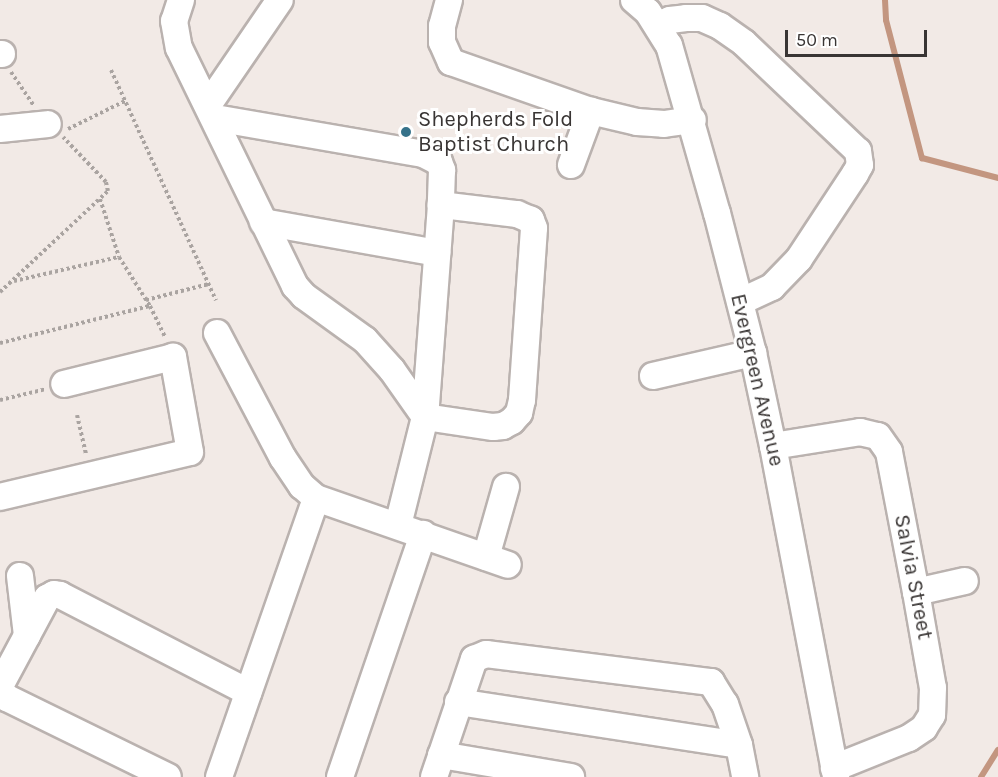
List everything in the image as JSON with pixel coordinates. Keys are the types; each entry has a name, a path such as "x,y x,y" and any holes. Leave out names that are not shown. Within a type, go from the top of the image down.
{"street":[{"path":"181,0 174,21 179,48 295,286 304,296 365,340 392,370 425,417 493,427 503,426 512,421 519,412 523,388 533,239 531,220 517,214 441,205"},
{"path":"211,112 280,0"},
{"path":"449,0 442,26 442,42 451,63 591,111 636,122 664,124 693,120"},
{"name":"Evergreen Avenue","path":"634,0 659,25 677,65 693,120 753,353 773,446 835,773"},
{"path":"659,25 670,20 702,18 720,26 744,43 858,151 860,165 799,260 772,287 740,302"},
{"path":"571,165 591,111"},
{"path":"211,112 431,157 439,162 442,170 441,205 425,417 398,525"},
{"path":"0,129 48,124"},
{"path":"263,222 437,253"},
{"path":"217,333 283,458 302,486 316,498 497,561 506,487"},
{"path":"653,376 753,353"},
{"path":"0,497 190,452 173,357 64,384"},
{"name":"Salvia Street","path":"773,446 860,432 878,436 889,452 916,592 933,688 932,715 924,728 909,738 835,773"},
{"path":"219,777 316,498"},
{"path":"340,777 423,534"},
{"path":"20,576 27,636"},
{"path":"916,592 965,581"},
{"path":"168,777 7,698 0,688 47,598 54,594 60,595 248,692"},
{"path":"571,777 437,766 474,660 486,654 711,682 723,698 739,745 745,777"},
{"path":"458,702 739,745"}],"path":[{"path":"1,54 16,81 48,124"},
{"path":"111,70 216,300"},
{"path":"0,292 108,191 106,182 59,133 125,100"},
{"path":"100,199 119,257 150,306 173,357"},
{"path":"11,281 119,257"},
{"path":"146,300 209,284"},
{"path":"0,343 150,306"},
{"path":"0,400 64,384"},
{"path":"77,415 91,476"}],"waterway":[{"path":"885,0 886,20 922,158 998,178"},
{"path":"981,777 998,750"}],"place":[{"name":"Shepherds Fold Baptist Church","path":"406,132"}]}
